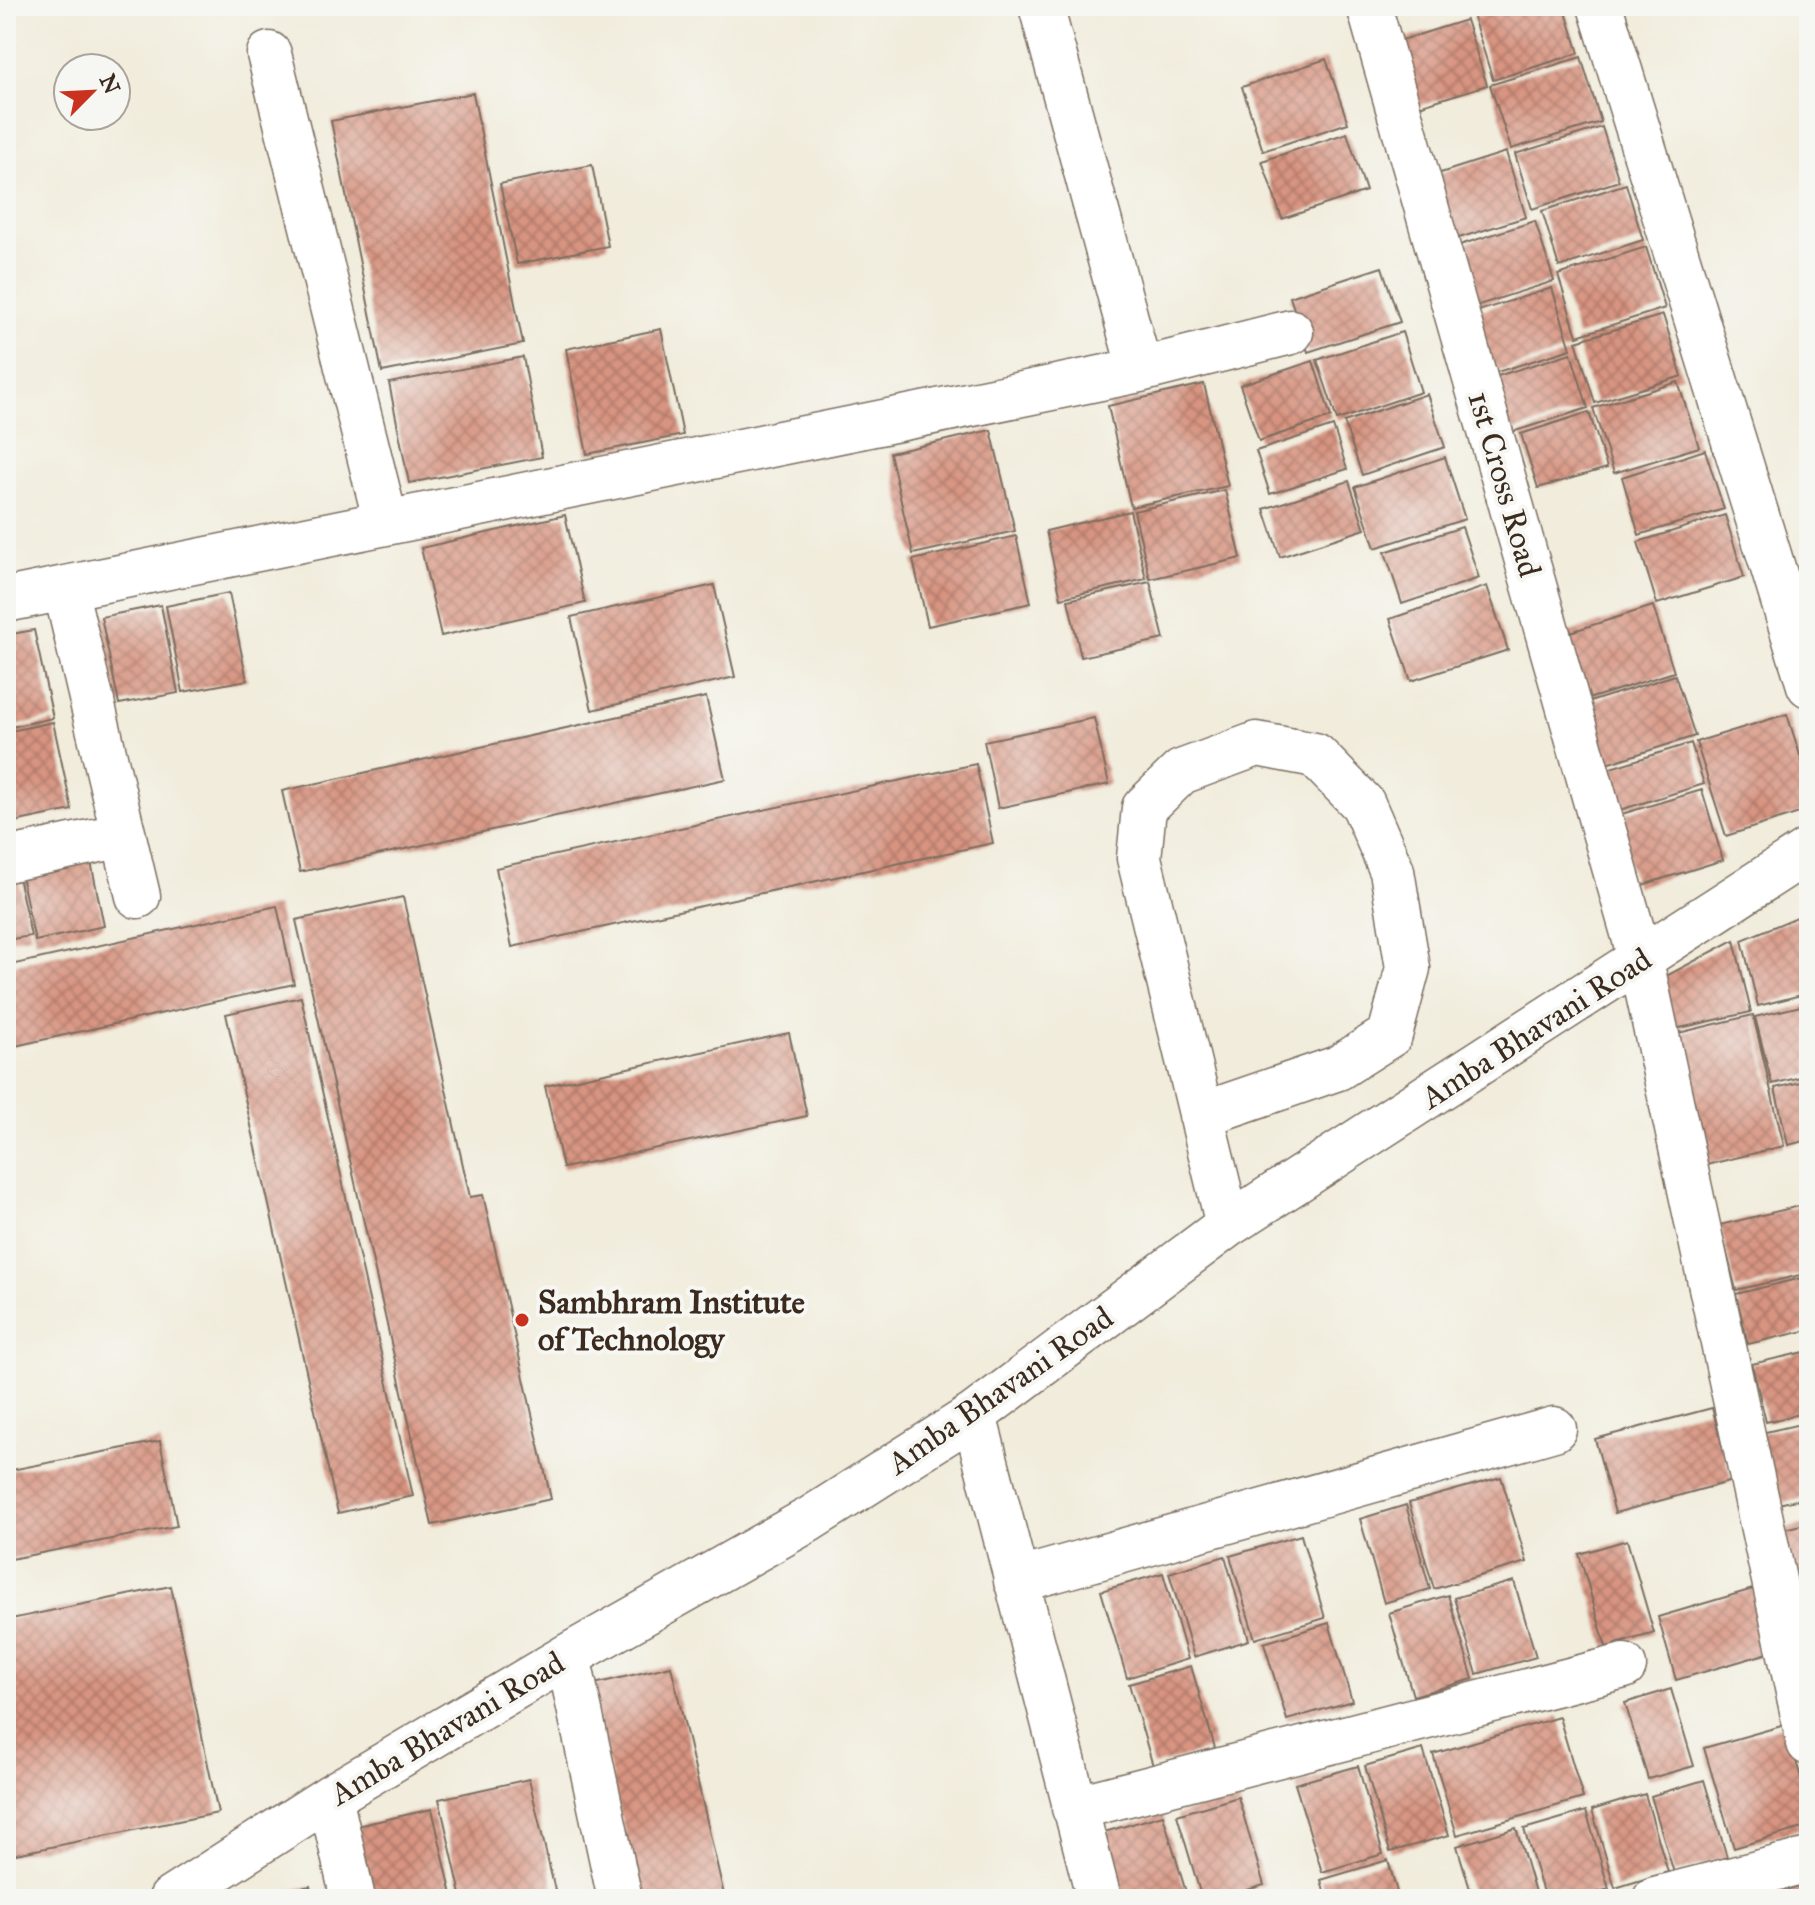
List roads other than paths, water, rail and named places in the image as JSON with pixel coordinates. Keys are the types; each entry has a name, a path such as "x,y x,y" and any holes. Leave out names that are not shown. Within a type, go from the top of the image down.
{"street":[{"path":"1041,6 1140,370"},
{"name":"1st Cross Road","path":"1369,6 1641,961 1809,1743"},
{"path":"1600,6 1809,685"},
{"path":"269,54 386,523"},
{"path":"6,600 1140,370 1291,332"},
{"path":"65,588 138,896"},
{"path":"1201,1115 1338,1068 1390,1035 1408,968 1392,871 1363,804 1315,755 1257,744 1181,772 1144,808 1139,858 1201,1115 1228,1225"},
{"path":"6,860 123,835"},
{"name":"Amba Bhavani Road","path":"171,1899 330,1797 568,1656 810,1519 974,1415 1228,1225 1809,850"},
{"path":"974,1415 1099,1899"},
{"path":"1016,1581 1554,1429"},
{"path":"568,1656 620,1899"},
{"path":"1074,1808 1624,1666"},
{"path":"330,1797 353,1899"},
{"path":"1655,1899 1809,1860"}],"place":[{"name":"Sambhram Institute of Technology","path":"522,1320"}]}
